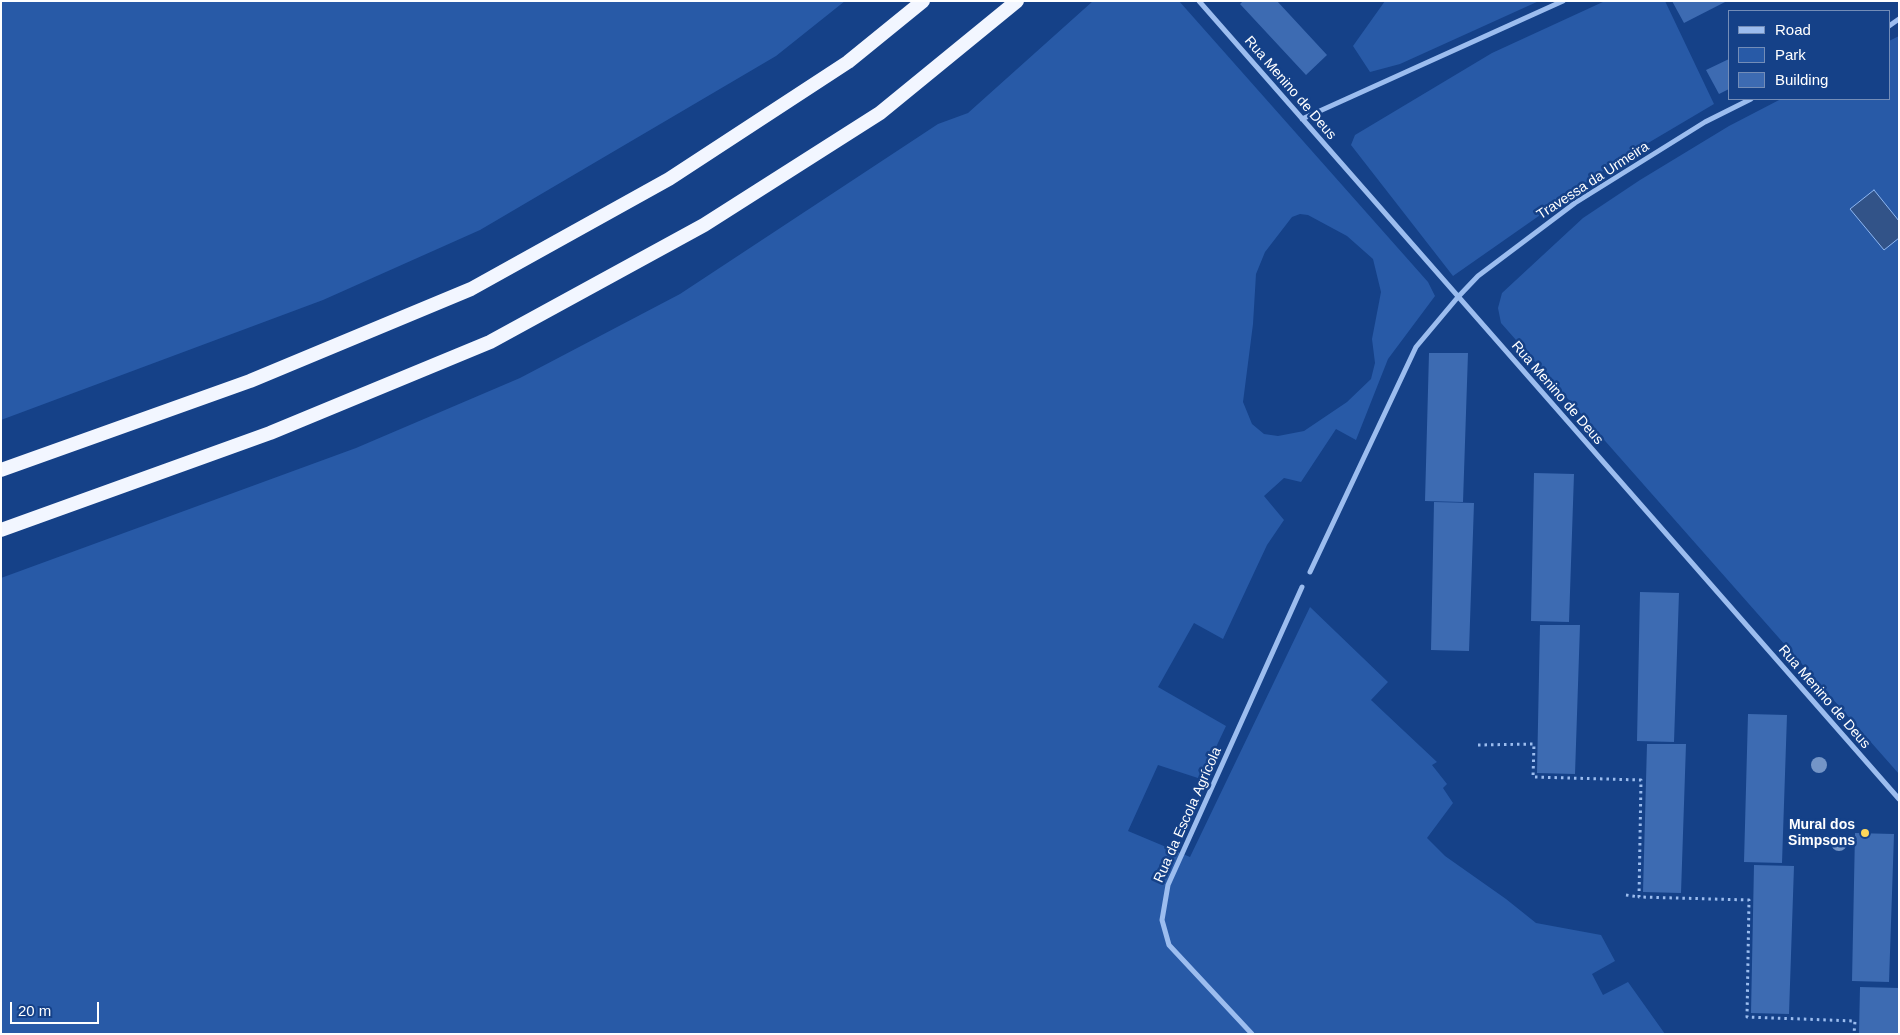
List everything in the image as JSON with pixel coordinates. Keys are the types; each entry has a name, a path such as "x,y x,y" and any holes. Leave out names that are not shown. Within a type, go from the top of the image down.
{"highway":[{"path":"1,470 250,381 471,289 669,179 848,62 923,1"},
{"path":"1,530 270,433 490,342 704,225 880,113 1004,14 1017,1"}],"street":[{"name":"Rua Menino de Deus","path":"1199,1 1899,799"},
{"path":"1302,119 1563,1"},
{"name":"Travessa da Urmeira","path":"1310,572 1416,347 1458,297 1478,276 1574,203 1706,122 1749,100"},
{"name":"Rua da Escola Agrícola","path":"1252,1034 1169,945 1162,920 1168,885 1302,586"}],"path":[{"path":"1478,745 1534,744 1534,777 1641,780 1639,896"},
{"path":"1626,895 1749,900 1748,1018 1854,1021 1854,1034"}],"green space":[{"path":"1,1 845,1 776,56 480,230 323,300 1,420"},
{"path":"1093,1 1179,1 1428,282 1435,296 1388,359 1356,440 1336,429 1301,482 1284,478 1264,496 1284,520 1267,545 1223,639 1194,623 1158,687 1226,726 1201,779 1158,765 1128,831 1190,857 1310,607 1388,682 1371,700 1437,762 1432,765 1447,784 1443,788 1453,803 1427,838 1445,856 1506,899 1536,923 1601,935 1615,961 1592,974 1603,995 1628,982 1665,1034 1,1034 1,578 356,448 520,378 680,294 938,124 968,113","holes":["1300,214 1308,215 1347,236 1373,259 1381,292 1372,339 1375,363 1371,379 1347,402 1304,431 1278,436 1264,434 1252,424 1243,402 1253,324 1256,274 1265,252 1292,217"]},
{"path":"1385,1 1539,1 1400,64 1370,72 1353,46"},
{"path":"1605,1 1665,1 1714,104 1616,162 1453,276 1351,145 1355,135 1492,53"},
{"path":"1899,36 1899,774 1501,323 1498,308 1502,293 1583,218 1640,180 1729,126 1779,100 1890,100 1890,40"}],"shaded area":[{"path":"1874,190 1899,221 1899,238 1884,250 1850,209"}],"building":[{"path":"1243,1 1277,1 1327,55 1306,75 1240,4"},
{"path":"1672,1 1727,1 1684,23"},
{"path":"1728,59 1728,90 1719,94 1706,70"},
{"path":"1429,353 1468,353 1463,502 1425,501"},
{"path":"1534,473 1574,474 1569,622 1531,621"},
{"path":"1434,502 1474,503 1469,651 1431,650"},
{"path":"1640,592 1679,593 1674,742 1637,741"},
{"path":"1540,625 1580,625 1575,774 1537,773"},
{"path":"1748,714 1787,715 1782,863 1744,862"},
{"path":"1647,744 1686,744 1681,893 1643,892"},
{"path":"1855,833 1894,834 1889,982 1852,981"},
{"path":"1754,865 1794,866 1789,1014 1751,1013"},
{"path":"1860,987 1899,988 1898,1034 1859,1034"}],"place":[{"name":"Mural dos Simpsons","path":"1865,833"}]}
